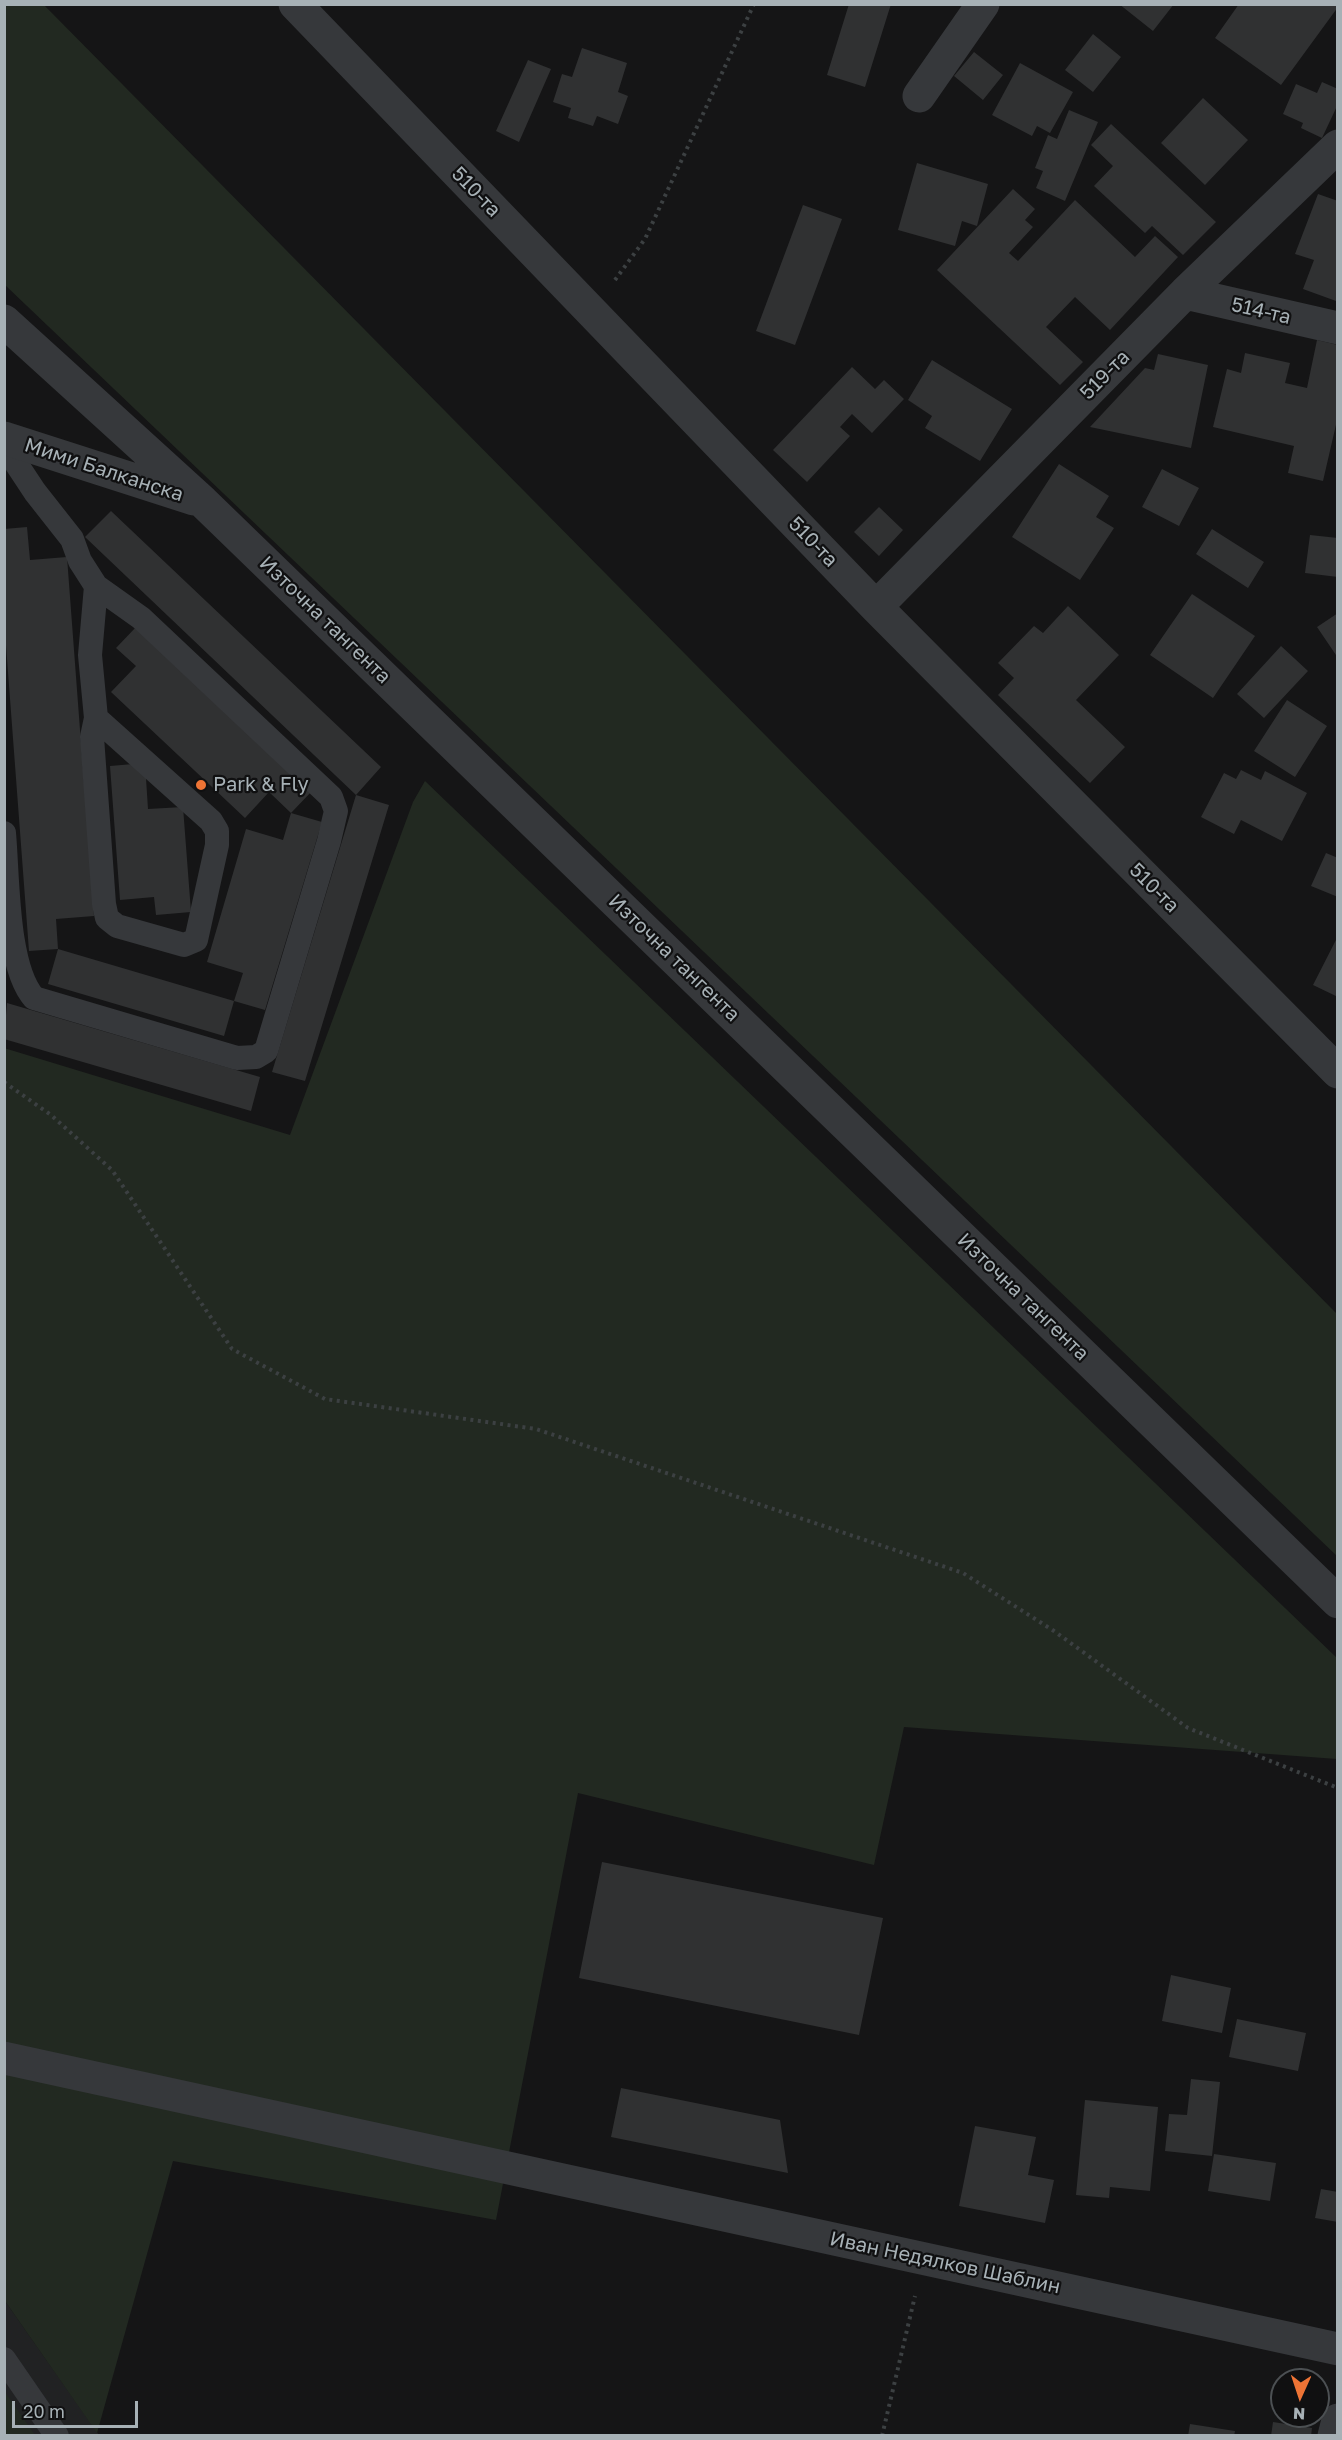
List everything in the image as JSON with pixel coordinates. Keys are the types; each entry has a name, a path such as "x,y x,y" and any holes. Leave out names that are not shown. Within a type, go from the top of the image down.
{"street":[{"name":"510-та","path":"296,4 876,607 1338,1072"},
{"path":"919,96 983,4"},
{"name":"519-та","path":"876,607 1185,293 1338,146"},
{"name":"514-та","path":"1185,293 1338,328"},
{"name":"Източна тангента","path":"4,321 203,502 1338,1602"},
{"name":"Мими Балканска","path":"4,438 203,502"},
{"name":"Иван Недялков Шаблин","path":"4,2058 1338,2349"},
{"path":"1334,2436 1338,2420"}],"lane":[{"path":"4,445 35,492 46,524 80,561 96,586 141,618 331,797 336,811 329,841 266,1051 256,1057 237,1058 34,998 25,988 14,949 4,833"},
{"path":"96,586 90,655 96,718 92,737 104,904 107,918 117,926 184,945 190,944 196,940 217,845 217,831 211,821 96,718"},
{"path":"4,2360 57,2436"}],"path":[{"path":"592,312 645,239 754,4"},
{"path":"4,1082 51,1115 112,1170 232,1349 325,1399 536,1429 963,1573 1054,1631 1188,1728 1338,1788"},
{"path":"882,2436 894,2396 923,2259"}],"shaded area":[{"path":"4,5 44,5 1337,1314 1337,1556 5,285"},
{"path":"425,781 1337,1658 1337,1759 904,1727 874,1865 578,1793 496,2220 173,2161 97,2433 5,2301 4,1048 290,1135 413,802"},
{"path":"5,2301 99,2435 5,2435"},
{"path":"5,2392 35,2435 5,2435"}],"building":[{"path":"849,4 891,4 865,87 827,75"},
{"path":"1119,4 1174,4 1153,31"},
{"path":"1239,4 1335,4 1338,7 1281,85 1215,38"},
{"path":"1093,34 1121,57 1093,92 1065,70"},
{"path":"582,48 627,63 618,92 628,96 618,124 597,116 593,126 568,118 571,108 553,102 562,74 572,77"},
{"path":"974,52 1003,75 983,100 954,76"},
{"path":"528,60 551,69 519,142 496,131"},
{"path":"1020,63 1073,92 1050,133 1037,126 1032,136 992,115"},
{"path":"1322,82 1338,89 1338,104 1322,138 1301,128 1303,123 1283,114 1296,84 1317,93"},
{"path":"1203,98 1248,140 1205,185 1161,143"},
{"path":"1069,110 1098,122 1065,201 1036,188 1043,171 1035,168 1048,135 1057,139"},
{"path":"1111,124 1216,222 1183,255 1152,226 1145,233 1094,186 1113,166 1091,145"},
{"path":"917,163 988,184 977,226 962,221 955,246 898,230"},
{"path":"1013,189 1035,209 1025,220 1033,227 1009,253 1018,261 1075,200 1135,257 1155,236 1178,257 1110,330 1075,297 1046,327 1083,362 1060,385 937,270"},
{"path":"1318,194 1338,201 1336,301 1303,289 1314,260 1295,254"},
{"path":"803,205 842,219 795,345 756,331"},
{"path":"1317,340 1338,345 1338,416 1323,481 1288,473 1294,446 1213,427 1227,369 1241,373 1245,353 1290,363 1285,383 1307,388"},
{"path":"1158,354 1208,365 1191,448 1090,427 1145,368 1154,370"},
{"path":"932,360 1012,409 980,461 925,428 932,416 908,400"},
{"path":"852,367 875,389 884,380 904,399 872,433 852,414 840,427 850,436 807,482 773,450"},
{"path":"1059,464 1109,496 1096,517 1114,528 1080,580 1012,537"},
{"path":"1162,469 1199,488 1179,526 1142,507"},
{"path":"879,507 903,530 879,556 854,532"},
{"path":"111,511 381,767 356,795 85,537"},
{"path":"27,527 30,560 67,557 94,916 56,919 58,949 29,951 4,619 4,529"},
{"path":"1212,529 1264,562 1248,588 1196,554"},
{"path":"1310,535 1338,538 1338,577 1305,573"},
{"path":"1192,594 1255,636 1213,698 1150,655"},
{"path":"1068,606 1119,655 1076,700 1125,747 1090,783 998,695 1014,678 998,663 1034,626 1043,633"},
{"path":"1338,613 1338,658 1317,627"},
{"path":"137,626 312,791 291,813 269,792 245,818 111,692 136,666 116,648"},
{"path":"1281,646 1308,671 1264,718 1237,694"},
{"path":"1287,700 1327,726 1295,777 1254,751"},
{"path":"145,763 148,809 183,807 191,912 156,915 154,897 120,900 110,766"},
{"path":"1241,770 1261,780 1265,771 1307,793 1282,841 1241,820 1234,834 1201,817 1224,773 1236,779"},
{"path":"356,795 389,805 305,1081 272,1072"},
{"path":"291,813 322,822 265,1010 234,1001 243,973 207,962 246,829 283,840"},
{"path":"1326,853 1338,858 1338,897 1311,886"},
{"path":"1338,936 1338,997 1313,985"},
{"path":"58,949 234,1001 224,1036 48,984"},
{"path":"7,1003 260,1077 251,1111 4,1039"},
{"path":"602,1862 883,1918 859,2035 579,1978"},
{"path":"1171,1975 1231,1988 1222,2033 1162,2021"},
{"path":"1237,2019 1306,2033 1298,2071 1229,2057"},
{"path":"1191,2079 1220,2082 1212,2156 1165,2151 1169,2114 1187,2115"},
{"path":"621,2088 780,2120 788,2173 611,2137"},
{"path":"1085,2100 1158,2107 1150,2191 1110,2187 1109,2198 1076,2195"},
{"path":"975,2126 1036,2137 1028,2175 1054,2180 1045,2223 959,2206"},
{"path":"1214,2154 1276,2163 1270,2201 1208,2191"},
{"path":"1321,2189 1338,2192 1338,2222 1315,2218"},
{"path":"1190,2424 1235,2431 1234,2436 1188,2436"},
{"path":"1272,2428 1312,2428 1311,2436 1271,2436"}],"place":[{"name":"Park & Fly","path":"201,785"}]}
